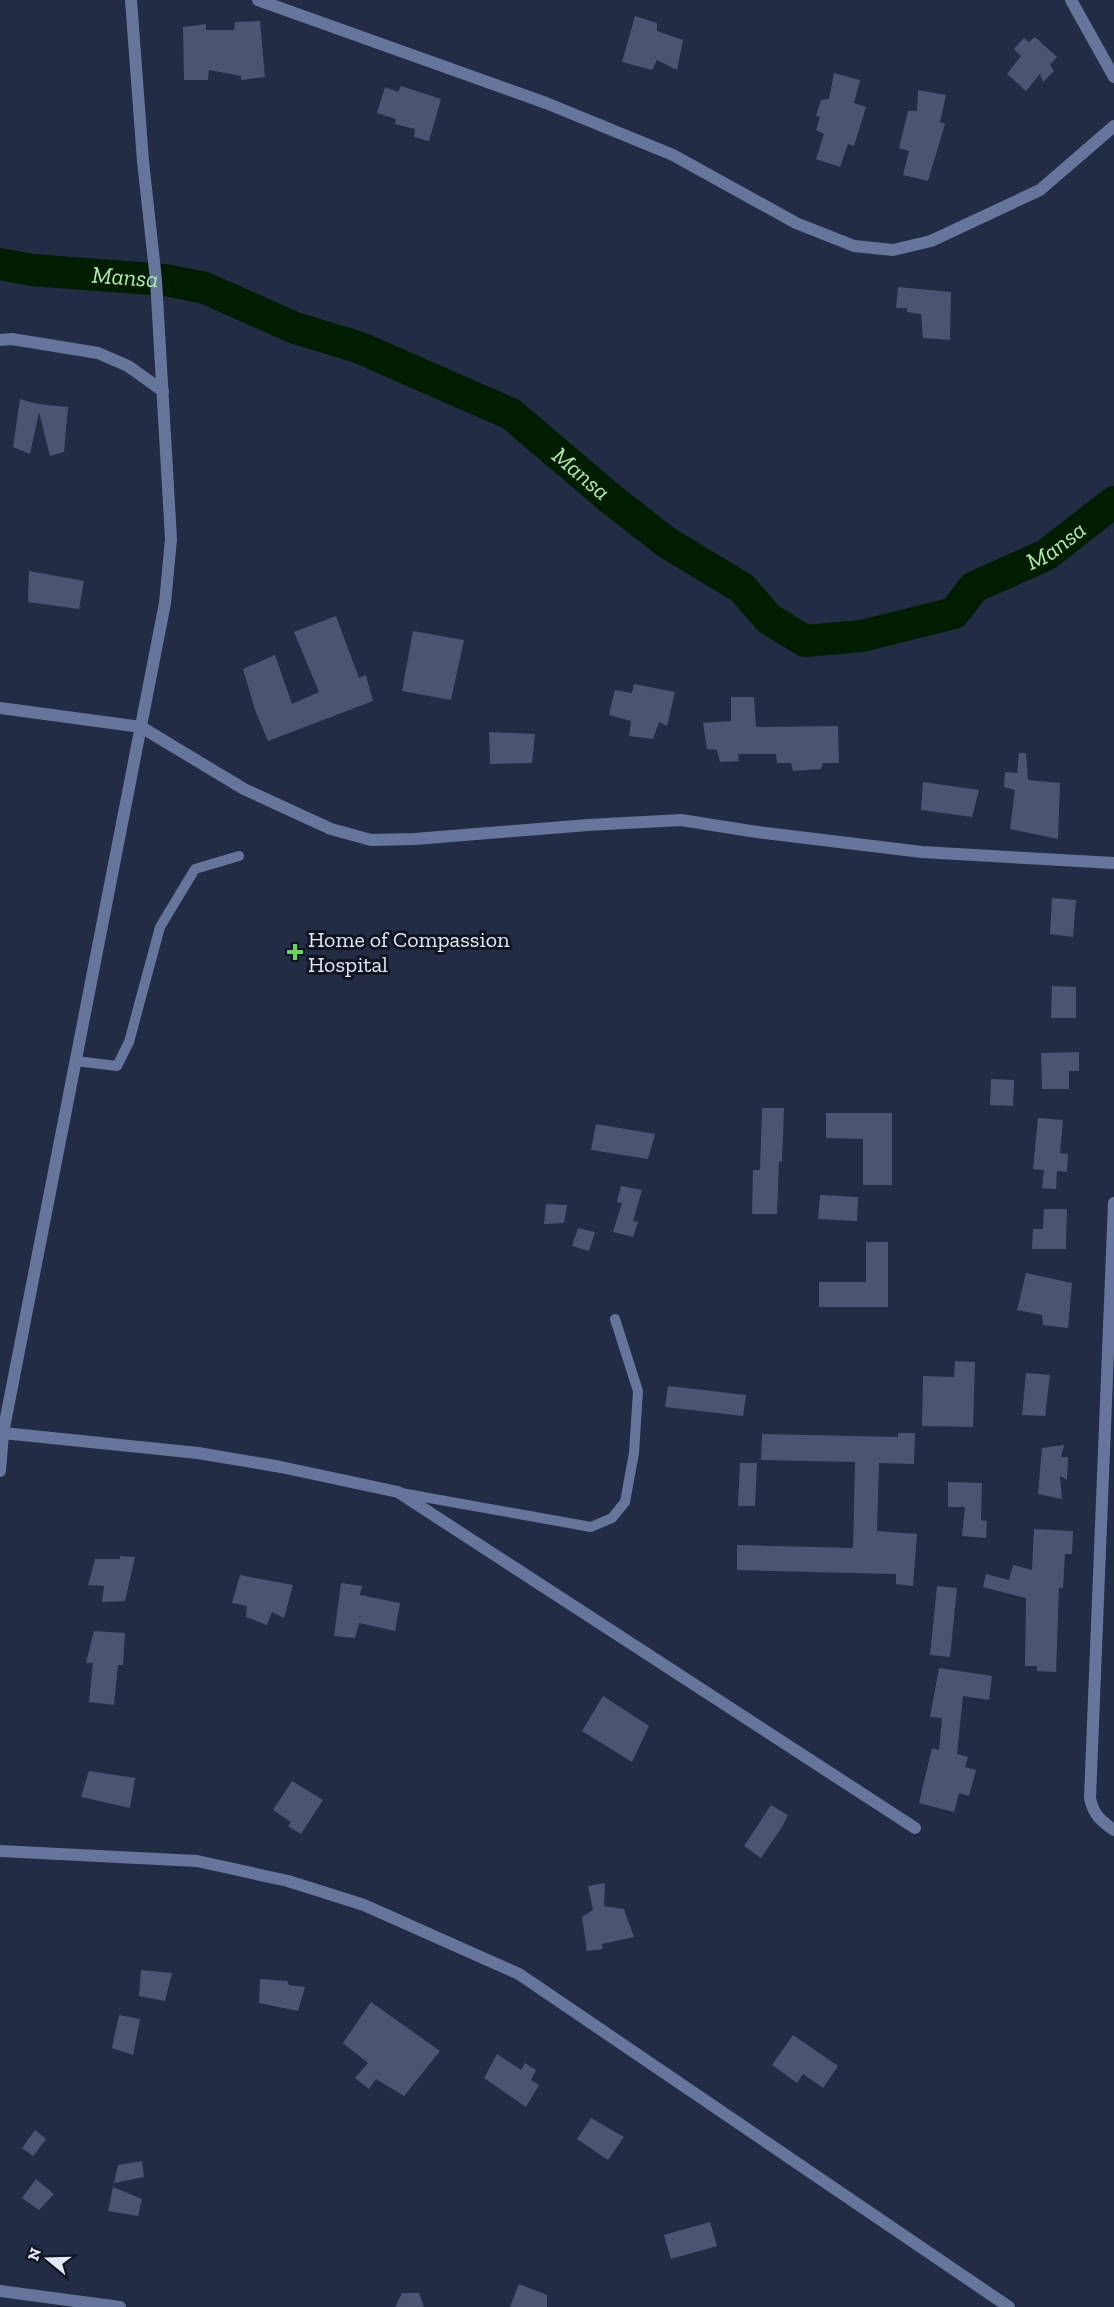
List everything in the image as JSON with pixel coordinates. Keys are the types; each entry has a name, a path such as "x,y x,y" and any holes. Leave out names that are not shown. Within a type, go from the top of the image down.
{"street":[{"path":"0,1471 3,1433 165,603 171,539 156,280 143,161 131,0"},
{"path":"258,0 557,107 673,155 796,223 854,246 893,250 931,241 1040,190 1114,126"},
{"path":"1071,0 1114,77"},
{"path":"0,340 12,339 98,353 128,366 163,391"},
{"path":"0,708 141,727 244,789 331,829 371,840 426,839 588,825 681,820 757,832 922,852 1114,863"},
{"path":"1114,1203 1090,1798 1092,1810 1099,1819 1114,1830"},
{"path":"3,1433 198,1453 281,1467 398,1492 915,1828"},
{"path":"0,1851 197,1861 288,1881 364,1905 519,1974 1009,2307"},
{"path":"0,2291 120,2307"}],"lane":[{"path":"76,1061 117,1066 129,1042 160,927 195,869 239,856"},
{"path":"398,1492 591,1527 612,1518 625,1502 634,1453 638,1391 615,1319"}],"building":[{"path":"635,16 657,23 657,31 683,40 677,70 657,60 652,70 622,62"},
{"path":"260,21 265,77 241,80 241,76 209,70 208,80 184,80 183,27 206,24 206,30 234,30 235,22"},
{"path":"1035,37 1057,57 1050,65 1054,71 1043,82 1040,74 1026,91 1007,74 1021,56 1014,49 1024,38 1029,42"},
{"path":"834,73 860,80 854,103 866,107 854,146 848,144 840,167 816,159 824,134 816,130 820,117 816,116 821,100 829,99"},
{"path":"401,86 441,99 429,141 414,137 415,129 395,124 396,119 377,113 385,87 398,92"},
{"path":"918,90 946,95 940,122 945,124 928,181 903,175 909,151 899,148 908,111 917,111"},
{"path":"898,287 951,292 950,340 923,338 921,314 907,312 907,308 896,308"},
{"path":"20,399 38,404 68,407 64,452 50,456 39,412 30,454 13,447"},
{"path":"29,571 84,581 79,609 28,602"},
{"path":"336,616 359,678 366,675 373,701 268,741 255,710 243,669 275,655 292,704 319,692 294,632"},
{"path":"413,631 464,640 451,700 402,691"},
{"path":"634,684 675,692 667,726 659,722 653,739 629,736 631,721 609,715 615,690 632,693"},
{"path":"731,697 754,697 756,727 838,726 839,763 823,763 821,769 793,771 791,763 777,763 776,754 738,754 739,761 720,762 717,750 707,749 703,723 731,721"},
{"path":"489,732 535,734 532,763 490,764"},
{"path":"1019,753 1026,753 1028,780 1060,783 1058,839 1010,829 1015,790 1004,787 1005,772 1017,773"},
{"path":"923,782 979,790 972,817 921,810"},
{"path":"1052,898 1076,900 1073,937 1050,934"},
{"path":"1052,986 1076,987 1076,1018 1051,1018"},
{"path":"1079,1052 1079,1071 1069,1071 1069,1089 1042,1089 1041,1053"},
{"path":"991,1079 1014,1080 1013,1106 990,1105"},
{"path":"762,1108 784,1108 777,1214 752,1214 753,1170 760,1170"},
{"path":"826,1113 892,1113 892,1185 863,1185 863,1139 826,1138"},
{"path":"1038,1118 1063,1120 1060,1153 1068,1154 1067,1172 1057,1171 1056,1189 1042,1188 1044,1170 1033,1169"},
{"path":"596,1124 655,1134 648,1159 591,1150"},
{"path":"621,1186 642,1190 633,1221 638,1222 633,1237 613,1232 622,1203 617,1202"},
{"path":"820,1195 858,1197 857,1221 818,1219"},
{"path":"546,1204 567,1205 564,1223 544,1224"},
{"path":"1044,1209 1067,1209 1066,1249 1032,1249 1033,1229 1043,1229"},
{"path":"578,1228 595,1232 589,1251 572,1246"},
{"path":"866,1242 888,1242 888,1307 819,1307 819,1282 866,1282"},
{"path":"1026,1273 1072,1283 1068,1328 1043,1325 1042,1315 1017,1310"},
{"path":"955,1361 975,1362 973,1427 922,1426 923,1376 954,1377"},
{"path":"1026,1373 1050,1375 1045,1416 1022,1415"},
{"path":"668,1386 746,1395 743,1416 665,1407"},
{"path":"898,1433 915,1433 914,1464 879,1463 877,1531 917,1534 913,1586 896,1584 896,1574 737,1570 737,1545 853,1548 855,1462 761,1460 762,1434 898,1437"},
{"path":"1064,1445 1061,1457 1068,1457 1067,1480 1060,1476 1062,1499 1038,1494 1042,1448"},
{"path":"740,1463 757,1463 755,1506 738,1506"},
{"path":"948,1482 982,1483 981,1520 987,1521 986,1538 962,1536 965,1507 948,1507"},
{"path":"1034,1529 1073,1531 1072,1554 1065,1554 1063,1588 1059,1588 1056,1672 1037,1671 1037,1666 1025,1666 1026,1598 983,1587 986,1574 1009,1580 1013,1565 1032,1570"},
{"path":"120,1556 135,1557 125,1601 102,1602 104,1586 88,1585 95,1559 120,1559"},
{"path":"240,1575 293,1585 284,1618 272,1612 267,1625 246,1617 247,1606 232,1603"},
{"path":"341,1583 362,1586 360,1595 400,1603 395,1631 359,1623 355,1638 334,1636"},
{"path":"937,1586 957,1588 950,1657 930,1655"},
{"path":"94,1631 125,1633 123,1665 118,1665 114,1705 89,1702 93,1663 86,1663"},
{"path":"939,1668 992,1676 989,1700 963,1696 957,1754 968,1757 965,1767 976,1770 969,1796 959,1793 954,1812 919,1803 932,1748 939,1750 942,1718 930,1717"},
{"path":"603,1696 649,1726 632,1762 582,1731"},
{"path":"89,1771 135,1778 130,1808 81,1797"},
{"path":"292,1781 323,1800 301,1834 288,1826 291,1822 273,1810"},
{"path":"771,1805 788,1815 761,1858 744,1846"},
{"path":"605,1883 604,1906 624,1909 634,1937 602,1944 603,1949 587,1951 582,1917 593,1910 588,1886"},
{"path":"141,1970 172,1973 165,2001 139,1996"},
{"path":"260,1979 287,1981 289,1985 305,1987 298,2011 259,2003"},
{"path":"371,2002 440,2051 404,2096 376,2079 369,2089 355,2078 368,2063 343,2043"},
{"path":"119,2015 140,2019 133,2055 112,2048"},
{"path":"793,2035 838,2066 823,2088 803,2074 797,2083 772,2065"},
{"path":"497,2054 521,2070 525,2063 536,2070 531,2080 539,2085 526,2107 484,2078"},
{"path":"591,2118 624,2137 608,2160 577,2139"},
{"path":"35,2130 46,2139 33,2156 22,2148"},
{"path":"142,2161 144,2177 114,2183 118,2165"},
{"path":"36,2179 54,2194 39,2210 22,2198"},
{"path":"113,2187 142,2199 138,2216 108,2211"},
{"path":"710,2222 717,2246 671,2259 664,2235"},
{"path":"519,2284 547,2295 547,2307 510,2307"},
{"path":"402,2293 419,2293 424,2307 395,2307"}],"waterway":[{"name":"Mansa","path":"0,264 32,270 165,280 205,288 295,328 358,347 511,414 611,499 666,542 742,588 769,619 805,641 862,636 954,613 974,587 1046,555 1114,502"}],"place":[{"name":"Home of Compassion Hospital","path":"295,952"}]}
